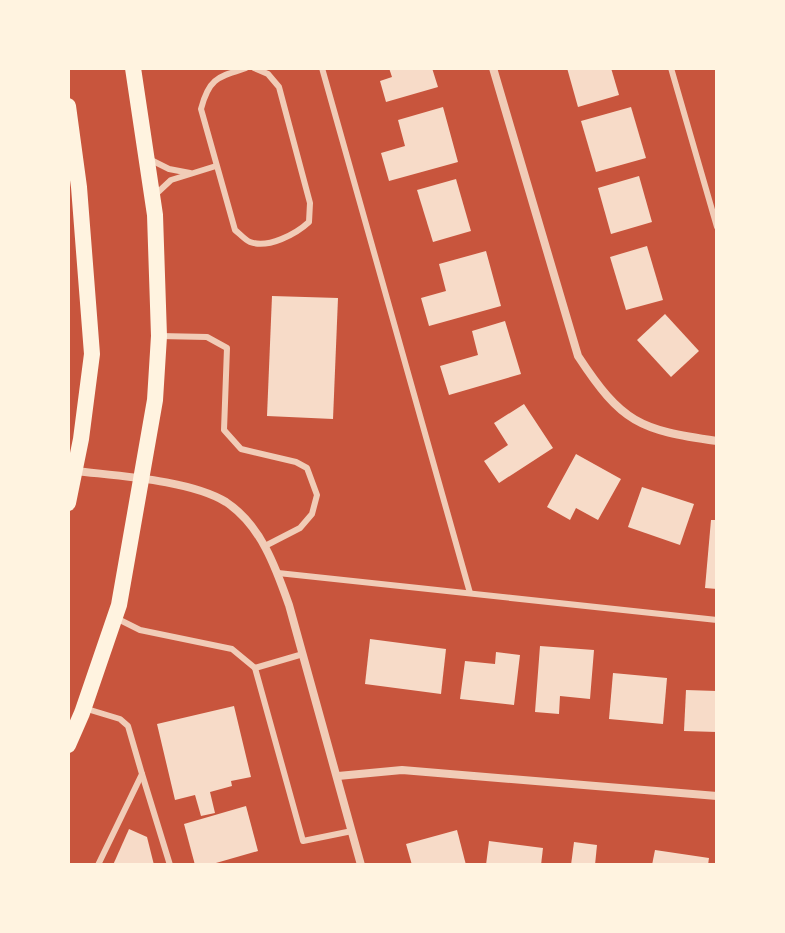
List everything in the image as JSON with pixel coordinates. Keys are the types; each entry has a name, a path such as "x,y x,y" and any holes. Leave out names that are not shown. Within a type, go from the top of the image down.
{"main road":[{"path":"68,745 84,708 114,617 155,400 159,336 153,197 133,68"},
{"path":"68,106 79,187 92,354 76,471 68,503"}],"street":[{"path":"493,68 578,356 602,393 636,423 668,434 717,441"},
{"path":"76,471 195,490 225,502 247,520 265,546 278,573 361,865"},
{"path":"338,776 402,770 717,796"}],"lane":[{"path":"246,68 217,77 206,90 201,109 235,230 250,242 265,243 297,233 309,222 310,203 279,87 268,74 254,68"},
{"path":"322,68 470,593"},
{"path":"671,68 717,227"},
{"path":"149,158 169,169 190,173"},
{"path":"153,197 171,180 216,166"},
{"path":"159,336 207,337 227,348 224,430 241,449 296,462 307,468 317,495 312,514 300,528 265,546"},
{"path":"278,573 717,620"},
{"path":"114,617 140,630 232,649 255,668 303,841 352,831"},
{"path":"255,668 303,654"},
{"path":"84,708 120,719 128,726 170,865"},
{"path":"98,865 142,774"}],"building":[{"path":"389,68 432,68 438,87 386,102 380,81 392,77"},
{"path":"567,68 611,68 619,95 578,107"},
{"path":"443,107 458,162 389,181 381,153 405,146 398,120"},
{"path":"631,107 646,158 596,172 581,121"},
{"path":"639,176 652,222 611,234 598,188"},
{"path":"456,179 471,231 433,242 417,190"},
{"path":"647,246 663,300 626,310 610,257"},
{"path":"486,251 501,306 429,326 421,298 446,291 439,264"},
{"path":"272,296 338,298 333,419 267,416"},
{"path":"665,314 699,351 671,377 637,340"},
{"path":"505,321 521,374 449,395 440,366 478,355 472,331"},
{"path":"524,404 553,448 499,483 484,461 508,445 494,423"},
{"path":"576,454 621,479 598,520 576,508 570,520 547,507"},
{"path":"642,487 694,504 680,545 628,527"},
{"path":"711,520 717,520 717,589 705,588"},
{"path":"370,639 446,649 441,694 365,684"},
{"path":"540,646 594,650 590,699 560,696 559,714 535,712"},
{"path":"496,652 520,655 514,705 460,699 465,661 495,664"},
{"path":"613,673 667,678 663,724 609,719"},
{"path":"686,690 717,691 717,732 684,731"},
{"path":"234,706 251,777 231,781 232,786 210,792 215,813 201,816 195,795 175,800 157,724"},
{"path":"246,806 258,851 209,865 195,865 184,824"},
{"path":"129,829 147,837 154,865 113,865"},
{"path":"457,830 466,865 412,865 406,844"},
{"path":"489,841 543,848 541,865 486,865"},
{"path":"574,842 597,845 595,865 571,865"},
{"path":"655,850 709,858 708,865 652,865"}]}
